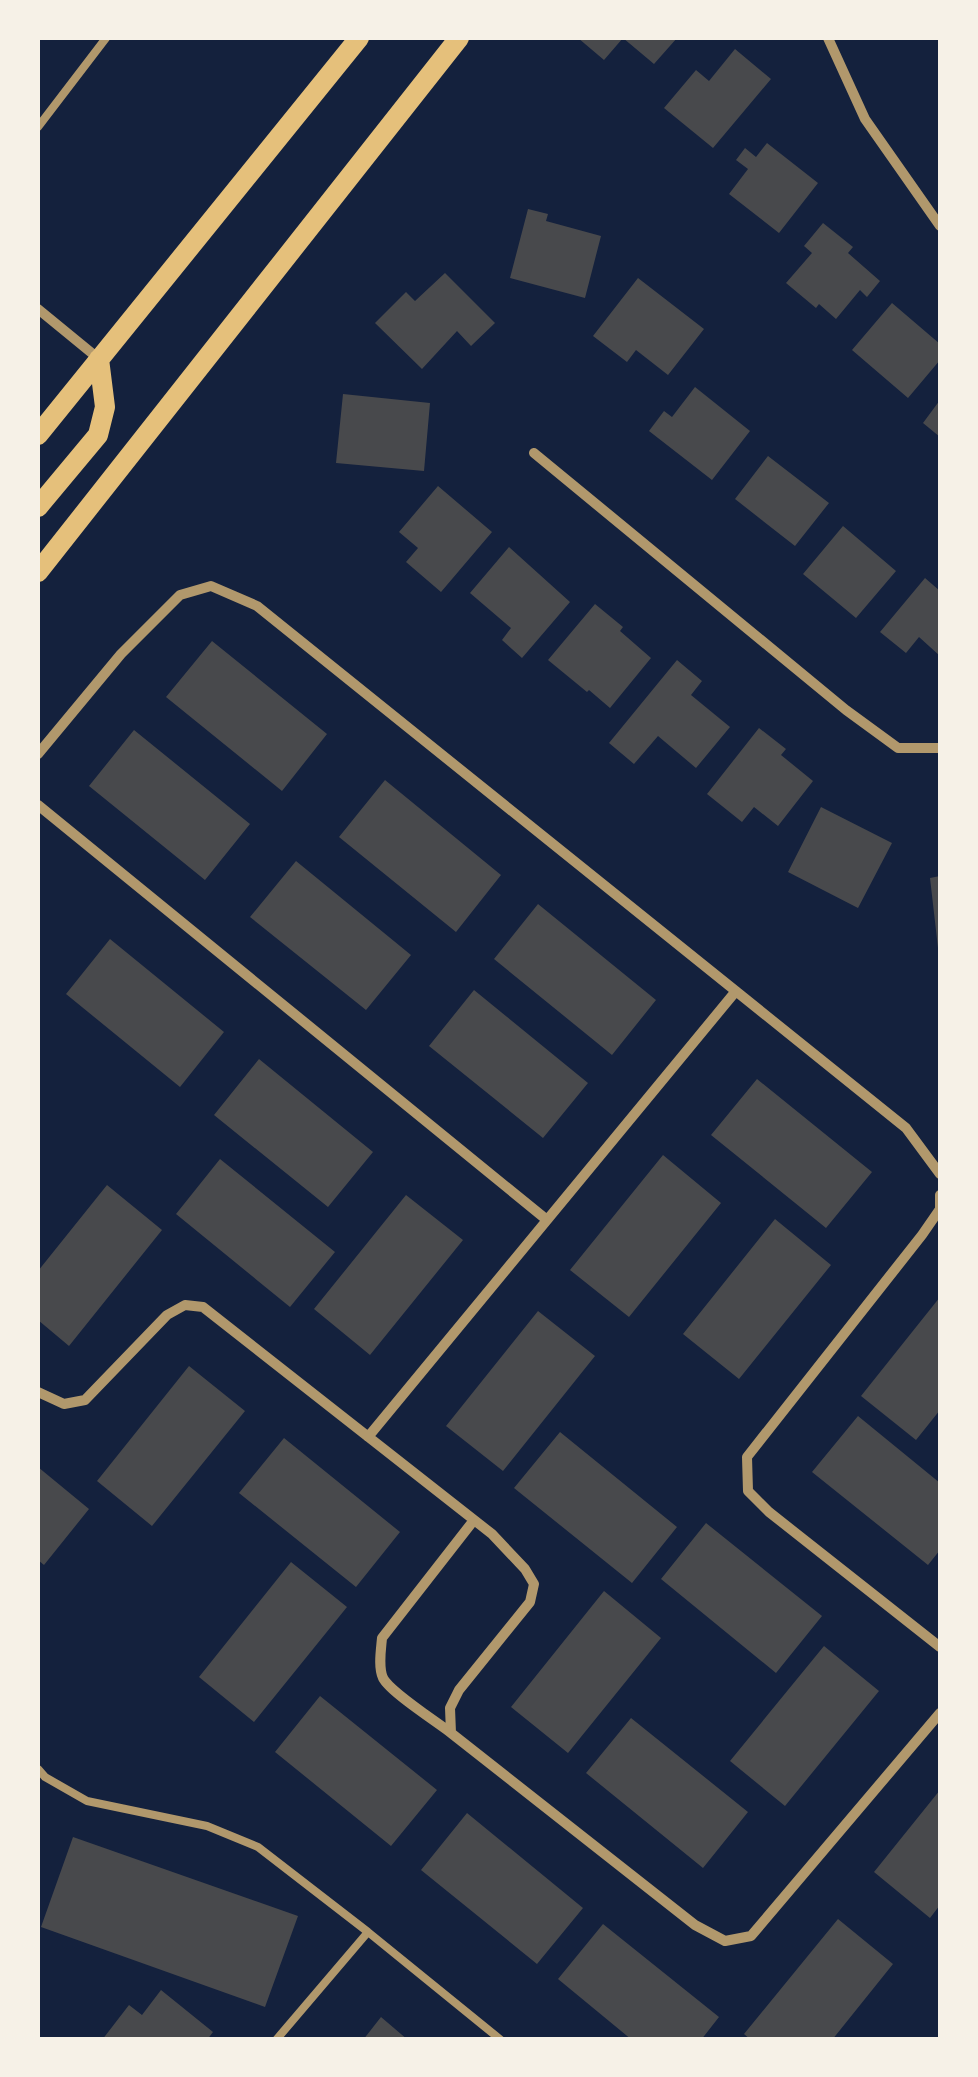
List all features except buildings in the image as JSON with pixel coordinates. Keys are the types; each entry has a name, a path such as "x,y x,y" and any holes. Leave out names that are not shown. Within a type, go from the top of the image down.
{"main road":[{"path":"38,435 359,38"},
{"path":"38,572 459,38"},
{"path":"38,507 98,435 105,407 99,359"}],"street":[{"path":"828,38 865,118 940,226"},
{"path":"38,309 99,359"},
{"path":"534,453 846,710 898,748 940,748"},
{"path":"38,754 122,654 180,595 211,586 256,606 906,1128 940,1174"},
{"path":"38,804 547,1220"},
{"path":"368,1437 736,991"},
{"path":"940,1195 940,1210 747,1457 748,1491 769,1512 940,1647"},
{"path":"38,1392 64,1404 85,1400 166,1314 185,1305 203,1307 474,1520 525,1569 534,1584 530,1602 459,1690 450,1708 452,1733"},
{"path":"474,1520 382,1638 383,1679 696,1925 725,1942 751,1936 940,1713"}],"lane":[{"path":"38,127 106,38"},
{"path":"38,1768 44,1777 88,1801 207,1826 258,1847 501,2040"},
{"path":"276,2040 368,1932"}]}
